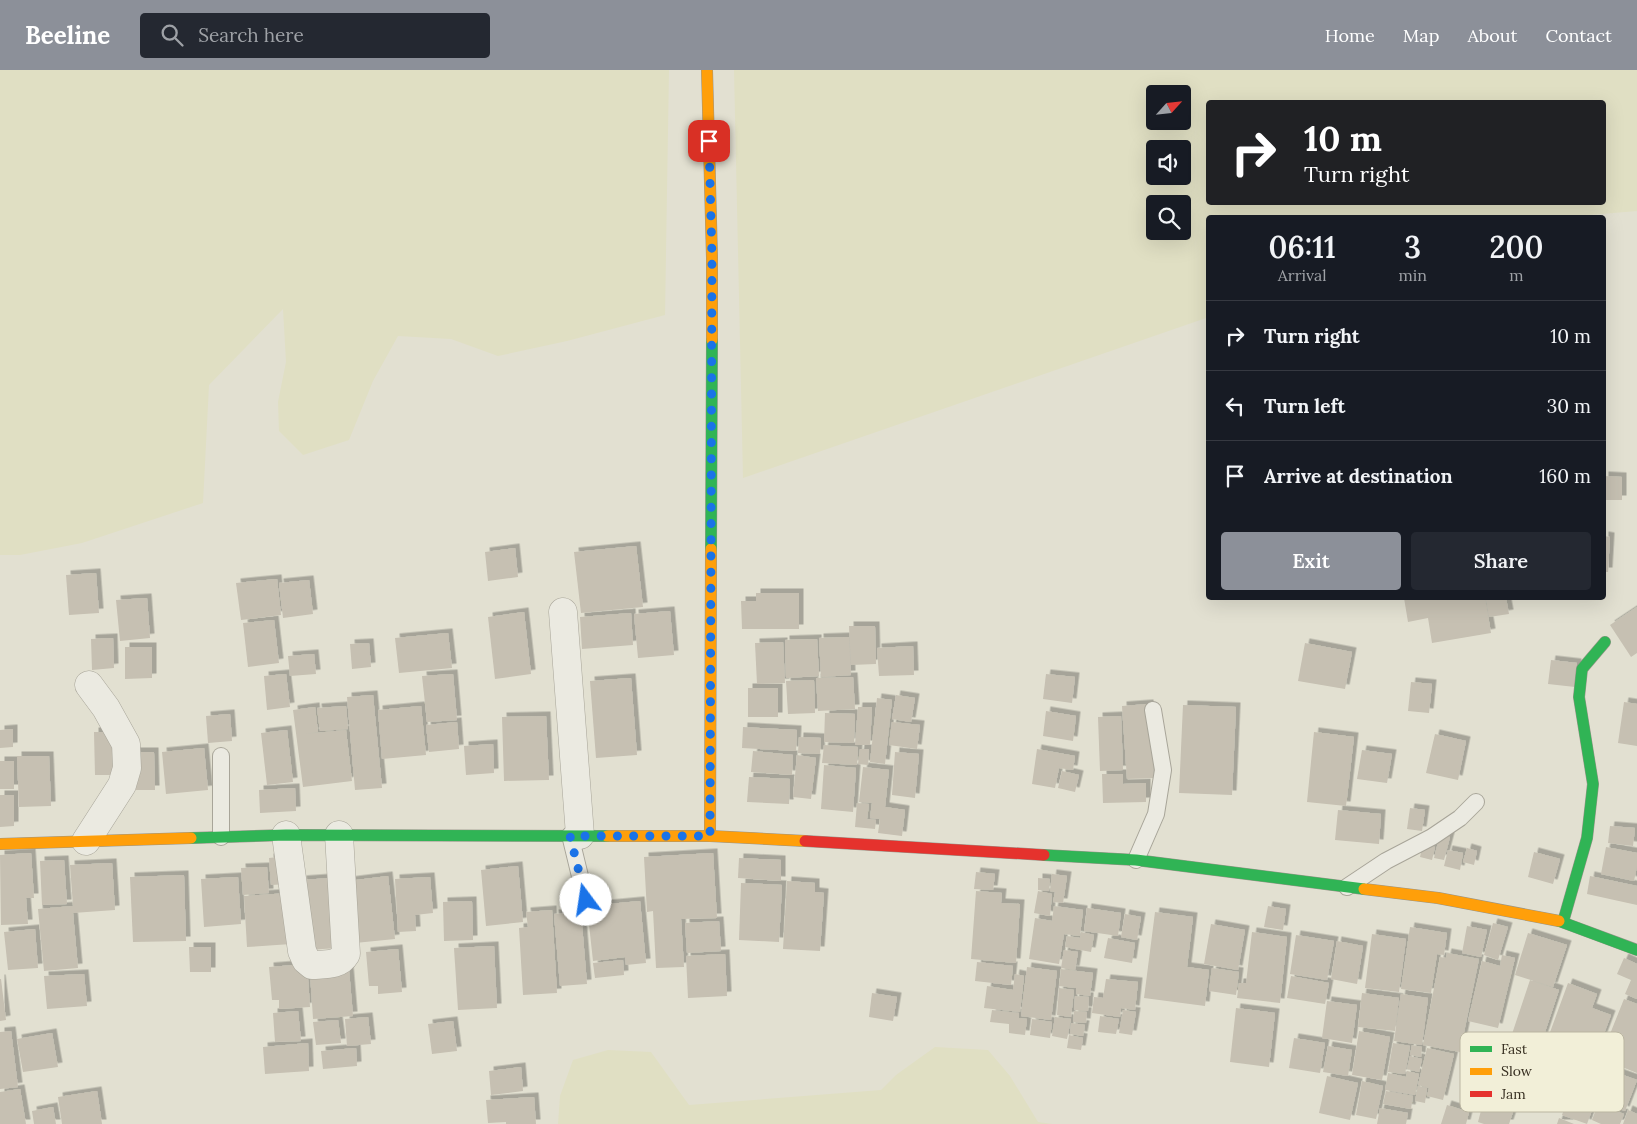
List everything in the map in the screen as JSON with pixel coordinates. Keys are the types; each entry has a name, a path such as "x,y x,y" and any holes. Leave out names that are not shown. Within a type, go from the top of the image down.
{"street":[{"path":"707,70 712,258 710,836"},
{"path":"563,612 575,835"},
{"path":"1563,922 1587,838 1593,784 1579,697 1582,669 1605,642"},
{"path":"86,841 122,785 127,768 126,744 106,708 89,685"},
{"path":"286,835 302,951 306,960 312,965 338,963 343,960 346,954 338,835"},
{"path":"0,844 286,835 710,836 1136,860 1438,898 1563,922 1637,950"}],"lane":[{"path":"1136,860 1156,814 1163,770 1153,710"},
{"path":"221,756 221,837"},
{"path":"1348,887 1386,862 1432,838 1460,818 1476,802"},
{"path":"575,835 586,900"}],"green space":[{"path":"0,70 669,70 665,315 567,341 498,356 451,339 398,336 373,381 349,440 303,455 279,431 278,402 286,362 283,309 209,385 203,503 82,543 20,555 0,555"},
{"path":"734,70 1637,70 1637,211 1590,215 1206,215 1206,318 743,478"},
{"path":"935,1047 988,1050 1010,1076 1038,1122 1052,1124 558,1124 560,1096 573,1060 608,1050 651,1052 689,1105 881,1090 896,1075"}],"building":[{"path":"1606,476 1622,477 1622,500 1606,500"},
{"path":"1606,536 1610,537 1608,572 1606,572"},
{"path":"636,546 643,607 581,613 574,552"},
{"path":"515,548 518,577 488,581 485,552"},
{"path":"96,573 99,613 69,615 66,575"},
{"path":"277,579 281,615 241,620 236,583"},
{"path":"309,580 313,614 283,618 279,583"},
{"path":"756,593 799,593 799,629 742,629 741,601 756,601"},
{"path":"147,598 150,638 120,641 116,600"},
{"path":"1404,600 1485,600 1491,633 1432,643 1428,618 1408,622"},
{"path":"1486,600 1506,600 1509,614 1489,617"},
{"path":"1637,607 1637,653 1631,657 1610,625"},
{"path":"670,611 674,655 638,658 634,614"},
{"path":"524,612 531,674 495,679 488,617"},
{"path":"631,613 633,645 582,649 580,617"},
{"path":"274,620 279,663 248,667 243,623"},
{"path":"849,626 875,626 876,664 851,665"},
{"path":"448,633 452,668 399,673 395,638"},
{"path":"849,637 851,675 821,677 819,638"},
{"path":"113,638 114,668 92,670 91,639"},
{"path":"817,639 819,676 786,678 785,640"},
{"path":"783,642 785,683 757,684 755,643"},
{"path":"369,643 371,667 352,669 350,644"},
{"path":"1305,643 1352,652 1345,689 1298,681"},
{"path":"913,646 914,675 879,676 877,648"},
{"path":"125,647 152,647 152,678 125,679"},
{"path":"314,654 316,674 290,676 288,656"},
{"path":"1551,660 1577,663 1575,687 1548,684"},
{"path":"286,674 290,707 267,710 264,676"},
{"path":"453,674 457,720 427,722 422,676"},
{"path":"1046,674 1075,677 1072,703 1043,699"},
{"path":"853,677 855,709 818,711 816,678"},
{"path":"631,678 637,755 596,758 590,681"},
{"path":"814,680 815,713 788,714 786,681"},
{"path":"1411,682 1432,684 1429,713 1408,711"},
{"path":"748,688 778,688 778,717 748,717"},
{"path":"373,695 382,788 355,790 347,697"},
{"path":"896,695 915,698 911,722 892,719"},
{"path":"877,698 892,700 885,764 870,762"},
{"path":"1624,702 1637,704 1637,746 1618,743"},
{"path":"1149,704 1154,778 1127,779 1122,706"},
{"path":"1183,705 1236,707 1232,795 1179,793"},
{"path":"346,706 348,729 320,731 317,708"},
{"path":"421,706 426,755 382,759 378,710"},
{"path":"315,707 318,732 305,734 346,730 352,781 303,787 293,710"},
{"path":"858,707 872,707 870,745 855,745"},
{"path":"1046,711 1076,716 1073,741 1043,736"},
{"path":"825,713 855,714 854,743 824,742"},
{"path":"230,714 232,741 208,743 206,716"},
{"path":"546,716 549,780 504,781 502,717"},
{"path":"1121,716 1123,770 1100,771 1098,717"},
{"path":"457,722 459,749 429,752 426,725"},
{"path":"892,722 920,725 917,749 889,745"},
{"path":"743,727 797,730 796,751 742,748"},
{"path":"13,729 13,747 0,748 0,730"},
{"path":"287,730 293,782 267,785 261,733"},
{"path":"94,732 116,732 117,775 95,775"},
{"path":"1314,732 1354,737 1346,806 1307,802"},
{"path":"1435,734 1466,741 1458,780 1426,773"},
{"path":"799,737 821,738 820,754 798,753"},
{"path":"493,744 494,773 466,775 464,746"},
{"path":"824,745 858,747 857,765 822,763"},
{"path":"204,748 208,790 166,794 162,752"},
{"path":"860,749 869,749 868,765 858,764"},
{"path":"1037,749 1075,756 1073,770 1059,768 1055,788 1032,784"},
{"path":"1362,750 1392,754 1387,783 1357,779"},
{"path":"753,751 793,755 792,775 751,772"},
{"path":"134,752 154,752 155,790 136,790"},
{"path":"895,752 919,754 915,798 892,795"},
{"path":"797,755 816,758 811,799 793,797"},
{"path":"17,756 49,756 51,806 19,807"},
{"path":"0,761 14,761 14,789 0,789"},
{"path":"824,765 856,768 853,812 821,809"},
{"path":"863,767 889,770 885,807 905,810 902,836 878,833 880,819 870,818 872,803 859,802"},
{"path":"1062,771 1079,775 1075,792 1058,788"},
{"path":"1102,774 1123,774 1123,784 1146,783 1146,802 1103,803"},
{"path":"749,777 790,779 789,804 747,802"},
{"path":"295,788 296,811 260,813 259,790"},
{"path":"0,795 14,795 14,826 0,827"},
{"path":"857,803 869,804 867,819 876,820 875,829 855,827"},
{"path":"1410,808 1425,810 1422,831 1407,829"},
{"path":"1338,810 1381,814 1379,844 1335,840"},
{"path":"1610,826 1635,828 1633,846 1608,843"},
{"path":"1440,835 1450,837 1444,860 1434,858"},
{"path":"1423,844 1435,847 1432,860 1420,857"},
{"path":"1606,847 1637,853 1634,881 1601,874"},
{"path":"1467,848 1477,851 1474,865 1463,862"},
{"path":"1448,850 1463,853 1460,870 1444,866"},
{"path":"1534,852 1560,859 1553,884 1528,877"},
{"path":"31,853 34,898 26,898 28,924 1,925 0,855"},
{"path":"713,853 717,918 681,919 684,967 656,968 653,911 647,912 644,857"},
{"path":"287,856 289,884 271,885 269,858"},
{"path":"739,858 781,860 781,881 738,878"},
{"path":"64,860 67,904 42,905 40,861"},
{"path":"112,863 115,910 73,913 78,968 44,971 38,909 73,906 70,865"},
{"path":"518,866 523,922 486,926 481,870"},
{"path":"267,867 269,893 243,895 241,868"},
{"path":"976,872 995,874 993,890 974,889"},
{"path":"1052,874 1067,876 1063,903 1053,902 1055,892 1050,891"},
{"path":"184,875 186,941 133,942 130,877"},
{"path":"388,876 395,939 355,943 348,881"},
{"path":"1590,876 1637,886 1637,905 1587,894"},
{"path":"238,877 241,924 204,927 201,879"},
{"path":"430,877 433,913 415,915 416,931 398,932 395,879"},
{"path":"330,878 337,948 309,950 302,880"},
{"path":"1038,878 1050,879 1049,891 1038,890"},
{"path":"787,881 815,883 815,892 824,893 820,951 783,949"},
{"path":"741,883 782,885 779,942 739,940"},
{"path":"976,891 1002,893 1001,903 1020,904 1016,963 971,959"},
{"path":"1038,891 1052,894 1050,916 1034,913"},
{"path":"289,893 291,944 247,947 244,896"},
{"path":"472,901 473,940 444,941 443,902"},
{"path":"640,901 646,963 626,965 625,957 593,961 587,906"},
{"path":"1054,906 1083,910 1080,936 1064,934 1059,964 1029,959 1035,918 1052,921"},
{"path":"1268,906 1286,909 1283,930 1264,927"},
{"path":"1087,908 1121,913 1118,936 1084,931"},
{"path":"552,910 557,993 523,995 519,928 528,927 526,912"},
{"path":"581,912 587,984 560,986 554,914"},
{"path":"1155,912 1193,917 1187,967 1209,970 1205,1006 1144,998"},
{"path":"1125,914 1141,917 1137,940 1121,937"},
{"path":"719,921 721,951 687,953 685,923"},
{"path":"1493,923 1508,927 1498,960 1484,955"},
{"path":"1211,924 1245,930 1238,970 1204,964"},
{"path":"1467,926 1487,930 1481,957 1462,953"},
{"path":"1410,927 1447,933 1444,955 1437,954 1431,993 1401,989"},
{"path":"35,929 38,968 8,970 4,932"},
{"path":"1081,932 1094,935 1091,952 1065,947 1067,936 1080,938"},
{"path":"1252,932 1287,937 1280,1003 1237,998 1239,983 1246,983"},
{"path":"1528,933 1567,945 1553,987 1515,975"},
{"path":"1372,934 1406,939 1399,992 1365,988"},
{"path":"1296,935 1334,941 1327,980 1290,974"},
{"path":"1108,938 1135,943 1132,963 1104,958"},
{"path":"1337,941 1363,946 1357,984 1331,979"},
{"path":"494,946 497,1008 458,1010 454,948"},
{"path":"189,947 211,947 211,972 190,972"},
{"path":"398,949 402,992 378,994 378,986 369,986 366,952"},
{"path":"1064,950 1078,952 1075,970 1061,968"},
{"path":"1447,953 1479,959 1464,1032 1460,1032 1460,1052 1423,1045 1440,957 1446,958"},
{"path":"725,954 727,996 688,998 686,956"},
{"path":"1502,955 1515,958 1498,1028 1468,1021 1482,961 1500,966"},
{"path":"1624,958 1637,964 1637,999 1625,994 1631,980 1617,974"},
{"path":"623,960 624,975 595,978 593,963"},
{"path":"977,962 1013,966 1011,985 975,981"},
{"path":"307,964 310,1007 279,1009 279,1000 272,1000 269,967"},
{"path":"1027,967 1057,971 1051,1020 1021,1016"},
{"path":"1212,968 1239,972 1236,995 1209,991"},
{"path":"1061,969 1093,973 1090,996 1076,994 1076,988 1059,986"},
{"path":"349,970 353,1016 313,1019 310,972"},
{"path":"84,974 87,1006 47,1009 44,976"},
{"path":"1015,974 1024,976 1020,1012 984,1008 987,986 1013,990"},
{"path":"1291,976 1329,983 1325,1004 1287,998"},
{"path":"0,979 6,1020 0,1021"},
{"path":"1106,979 1138,982 1135,1010 1121,1008 1120,1017 1092,1013 1094,997 1103,998"},
{"path":"1530,980 1559,990 1545,1032 1513,1032"},
{"path":"1568,983 1597,994 1592,1008 1611,1015 1605,1032 1550,1032"},
{"path":"1059,988 1074,990 1071,1017 1057,1015"},
{"path":"872,993 897,997 893,1021 869,1017"},
{"path":"1362,993 1399,998 1395,1031 1358,1027"},
{"path":"1401,994 1428,998 1422,1045 1394,1041"},
{"path":"1075,996 1089,997 1088,1011 1074,1010"},
{"path":"1624,999 1637,1004 1637,1073 1624,1068 1624,1032 1611,1032"},
{"path":"1327,1001 1357,1005 1352,1043 1322,1038"},
{"path":"1236,1008 1275,1013 1269,1067 1230,1062"},
{"path":"992,1010 1019,1013 1019,1018 1027,1019 1025,1035 1009,1033 1009,1024 990,1022"},
{"path":"1123,1010 1136,1012 1132,1035 1119,1033"},
{"path":"298,1011 301,1041 275,1042 273,1013"},
{"path":"1074,1011 1087,1012 1086,1023 1073,1022"},
{"path":"1100,1016 1119,1019 1116,1034 1098,1032"},
{"path":"368,1017 371,1044 347,1046 345,1019"},
{"path":"1055,1017 1071,1019 1067,1039 1052,1036"},
{"path":"1032,1019 1052,1022 1050,1038 1030,1035"},
{"path":"338,1020 341,1043 316,1045 313,1022"},
{"path":"453,1021 457,1051 432,1054 428,1024"},
{"path":"1071,1023 1085,1025 1083,1036 1070,1034"},
{"path":"11,1031 18,1087 0,1089 0,1032"},
{"path":"1359,1031 1390,1037 1382,1080 1352,1075"},
{"path":"52,1033 58,1067 23,1072 17,1039"},
{"path":"1069,1035 1083,1038 1081,1050 1067,1048"},
{"path":"1294,1038 1325,1043 1320,1073 1289,1068"},
{"path":"308,1043 309,1071 265,1074 263,1047"},
{"path":"1393,1043 1410,1046 1405,1074 1388,1072"},
{"path":"1412,1045 1422,1047 1421,1057 1410,1055"},
{"path":"1328,1046 1352,1050 1348,1076 1323,1072"},
{"path":"356,1048 357,1066 323,1069 321,1051"},
{"path":"1427,1048 1454,1054 1443,1100 1427,1096 1429,1088 1418,1085"},
{"path":"1410,1056 1422,1059 1419,1072 1407,1069"},
{"path":"521,1067 523,1091 491,1095 489,1071"},
{"path":"1407,1071 1419,1074 1415,1095 1385,1090 1388,1073 1406,1077"},
{"path":"1624,1075 1637,1080 1624,1111"},
{"path":"1327,1076 1358,1083 1350,1120 1319,1113"},
{"path":"1362,1081 1383,1086 1376,1119 1356,1115"},
{"path":"1418,1086 1427,1088 1425,1103 1415,1101"},
{"path":"20,1089 26,1124 0,1124 0,1092"},
{"path":"97,1091 102,1124 62,1124 58,1097"},
{"path":"1386,1091 1413,1096 1411,1109 1383,1104"},
{"path":"534,1097 536,1124 488,1123 486,1100"},
{"path":"1447,1105 1460,1109 1460,1112 1469,1112 1466,1124 1441,1124"},
{"path":"53,1107 56,1124 34,1124 32,1111"},
{"path":"1380,1108 1408,1113 1406,1124 1377,1124"},
{"path":"1628,1110 1637,1114 1637,1124 1623,1124"},
{"path":"1481,1112 1513,1112 1509,1124 1484,1124 1478,1122"},
{"path":"1563,1112 1591,1112 1587,1124 1562,1115"},
{"path":"1595,1112 1619,1112 1624,1114 1620,1124 1601,1124 1592,1120"},
{"path":"1559,1118 1574,1124 1557,1124"}],"traffic: fast":[{"path":"711,549 712,340"},
{"path":"1563,922 1587,838 1593,784 1579,697 1582,669 1605,642"},
{"path":"191,838 286,835 607,836"},
{"path":"1044,855 1136,860 1364,889"},
{"path":"1559,921 1637,950"}],"traffic: slow":[{"path":"707,70 712,258 712,340"},
{"path":"710,836 711,549"},
{"path":"607,836 710,836 805,841"},
{"path":"0,844 191,838"},
{"path":"1364,889 1438,898 1559,921"}],"traffic: jam":[{"path":"805,841 1044,855"}],"route":[{"path":"586,900 570,836 710,836 712,258 709,141"}]}
